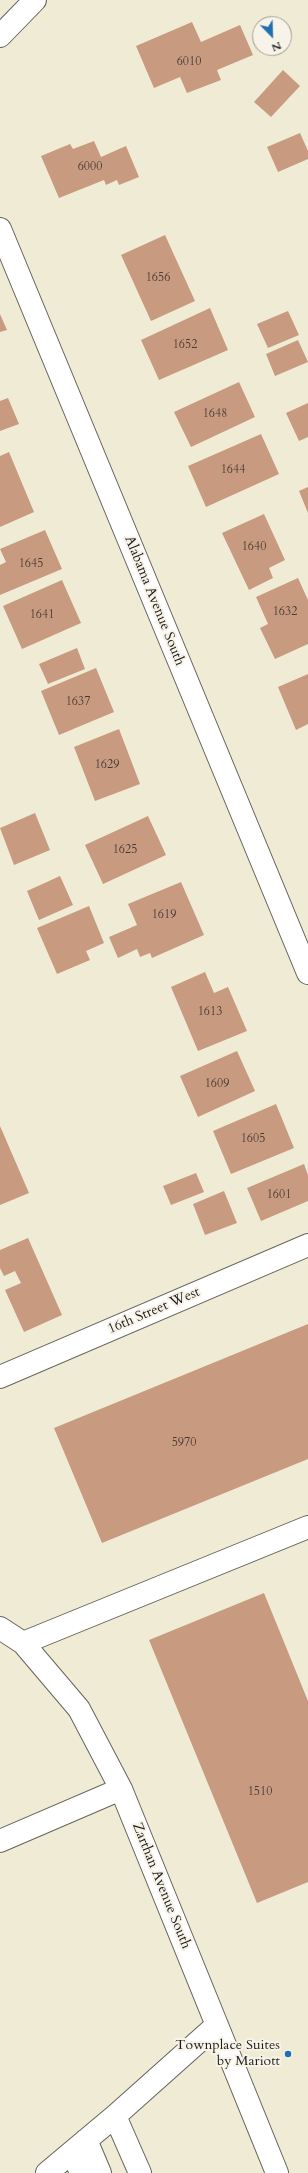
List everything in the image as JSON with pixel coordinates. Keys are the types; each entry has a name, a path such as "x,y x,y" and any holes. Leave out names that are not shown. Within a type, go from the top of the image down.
{"street":[{"path":"0,36 35,0"},
{"name":"Alabama Avenue South","path":"0,229 308,973"},
{"name":"16th Street West","path":"0,1378 308,1245"},
{"path":"24,1643 308,1527"},
{"name":"Zarthan Avenue South","path":"0,1628 24,1643 80,1709 121,1788 277,2173"},
{"path":"0,1841 121,1788"},
{"path":"64,2161 217,2025"},
{"path":"115,2116 140,2173"},
{"path":"64,2161 81,2173"},
{"path":"64,2161 100,2173"}],"building":[{"path":"192,22 201,42 240,25 252,55 217,70 221,80 187,93 180,77 154,88 136,46"},
{"path":"283,70 300,86 271,117 254,102"},
{"path":"300,133 308,151 308,159 278,172 267,147"},
{"path":"94,141 101,157 126,146 139,177 119,185 117,180 106,185 104,180 59,198 41,156 70,144 73,149"},
{"path":"165,235 195,301 151,321 121,255"},
{"path":"210,308 228,350 159,380 141,340"},
{"path":"288,311 299,335 268,348 257,324"},
{"path":"0,314 7,330 0,332"},
{"path":"298,340 308,362 275,376 266,354"},
{"path":"239,382 255,417 191,447 174,412"},
{"path":"8,398 19,424 0,431 0,401"},
{"path":"308,403 308,437 299,441 286,413"},
{"path":"261,434 279,474 206,507 188,466"},
{"path":"9,452 34,512 0,527 0,456"},
{"path":"308,487 308,513 299,491"},
{"path":"264,514 285,560 269,568 273,578 249,590 222,533"},
{"path":"45,530 62,569 0,595 0,565 6,562 0,549"},
{"path":"298,578 308,600 308,644 275,659 260,628 268,624 256,597"},
{"path":"62,580 81,623 22,649 3,606"},
{"path":"77,648 85,669 48,684 39,664"},
{"path":"96,668 114,712 59,735 41,691"},
{"path":"308,674 308,724 296,730 278,687"},
{"path":"119,729 140,784 95,801 74,747"},
{"path":"35,813 50,850 14,865 0,828"},
{"path":"148,816 166,855 103,884 85,845"},
{"path":"60,876 73,905 39,920 27,891"},
{"path":"181,882 204,935 152,958 150,953 140,957 137,949 118,958 109,937 137,925 128,904"},
{"path":"89,906 104,943 86,951 90,960 57,974 37,928"},
{"path":"205,972 214,993 228,987 247,1031 198,1051 171,987"},
{"path":"237,1051 255,1091 198,1117 180,1076"},
{"path":"276,1104 294,1148 231,1174 213,1131"},
{"path":"0,1126 29,1193 0,1205"},
{"path":"304,1164 308,1175 308,1201 261,1221 247,1188"},
{"path":"196,1173 204,1192 171,1205 163,1186"},
{"path":"224,1191 237,1223 205,1235 193,1204"},
{"path":"28,1238 62,1315 24,1332 5,1290 21,1283 15,1271 4,1276 0,1268 0,1250"},
{"path":"308,1324 308,1459 102,1543 54,1428"},
{"path":"264,1593 308,1701 308,1882 257,1903 149,1640"}],"place":[{"name":"Townplace Suites by Mariott","path":"288,2054"}]}
